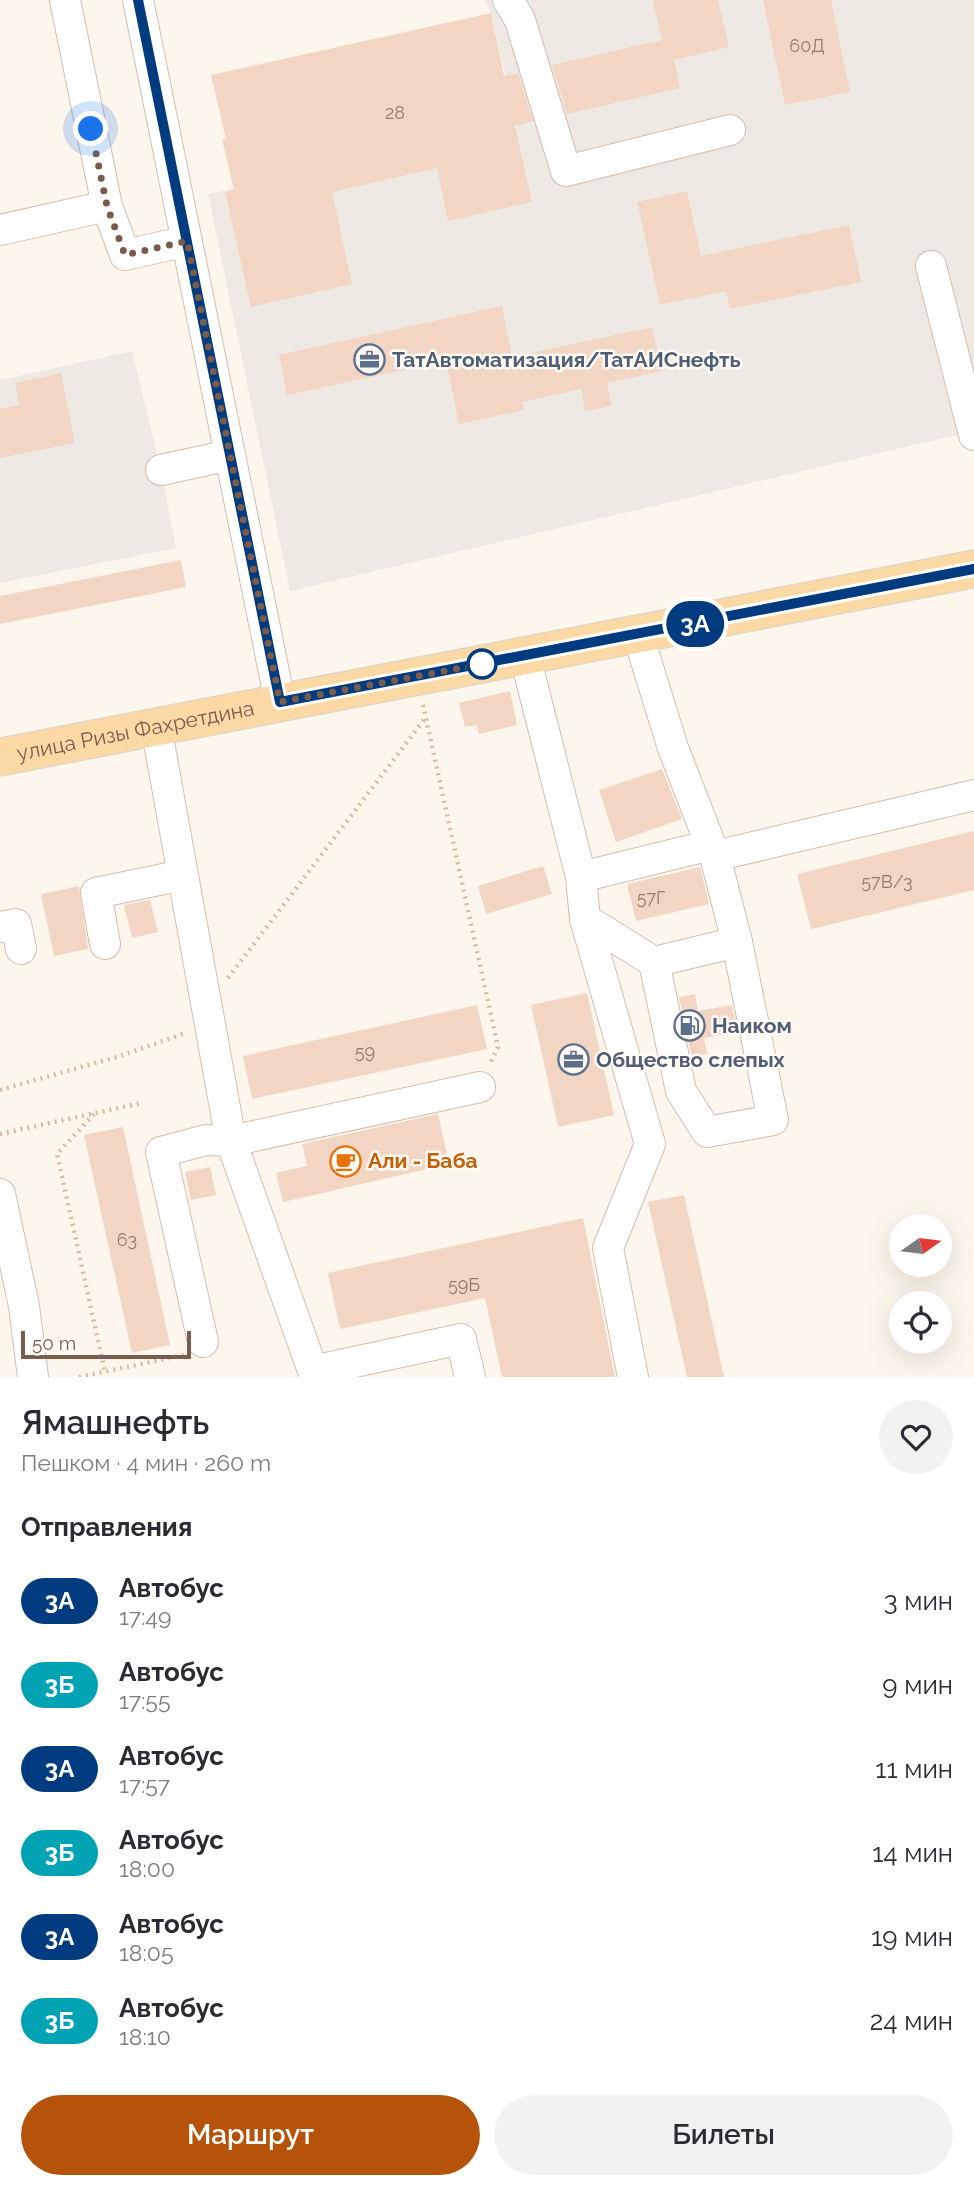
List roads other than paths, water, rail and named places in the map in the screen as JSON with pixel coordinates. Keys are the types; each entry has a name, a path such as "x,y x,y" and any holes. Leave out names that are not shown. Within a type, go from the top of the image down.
{"main road":[{"name":"улица Ризы Фахретдина","path":"0,757 974,569"}],"street":[{"path":"65,0 107,206 125,255 187,241"},
{"path":"138,0 280,702"},
{"path":"508,0 520,20 566,171 730,130"},
{"path":"0,230 107,206"},
{"path":"932,266 974,435"},
{"path":"161,470 230,455"},
{"path":"638,635 673,748 713,851 737,942 773,1119 706,1132 681,1091 654,962"},
{"path":"526,656 581,877 585,919 650,1144 608,1248 633,1377"},
{"path":"156,726 231,1141 313,1371 461,1339 470,1377"},
{"path":"581,877 974,795"},
{"path":"105,944 96,893 183,876"},
{"path":"585,919 654,962 737,942"},
{"path":"0,927 16,924 21,950"},
{"path":"203,1342 161,1152 206,1140 231,1141 480,1087"},
{"path":"0,1194 24,1306 33,1377"}],"place":[{"name":"ТатАвтоматизация/ТатАИСнефть","path":"369,360"},
{"name":"Наиком","path":"689,1026"},
{"name":"Общество слепых","path":"573,1060"},
{"name":"Али - Баба","path":"345,1161"}]}
